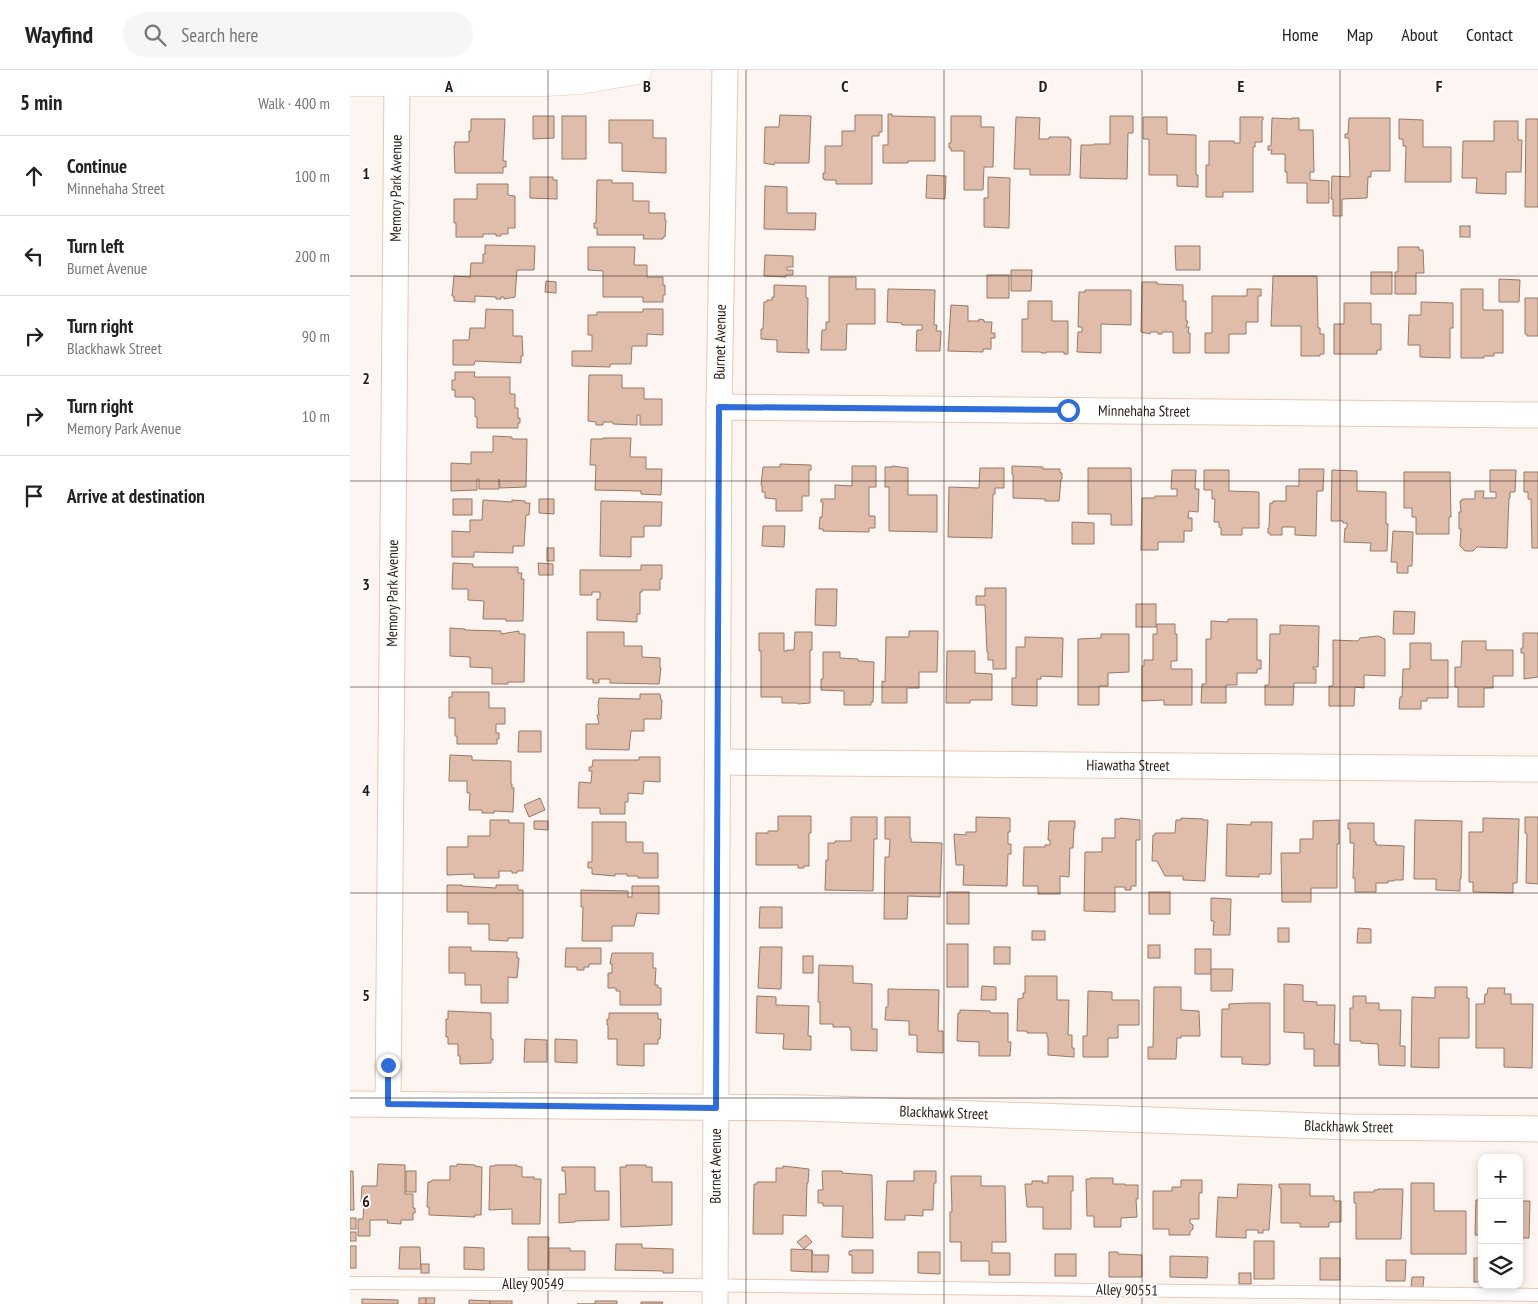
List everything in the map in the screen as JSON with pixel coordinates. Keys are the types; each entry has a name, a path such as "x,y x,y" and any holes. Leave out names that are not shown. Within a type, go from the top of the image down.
{"street":[{"path":"350,82 545,82 581,80 638,70"},
{"name":"Burnet Avenue","path":"715,1295 719,407 725,70"},
{"name":"Memory Park Avenue","path":"388,1104 397,82"},
{"name":"Minnehaha Street","path":"719,407 1538,415"},
{"name":"Hiawatha Street","path":"718,762 1538,769"},
{"name":"Blackhawk Street","path":"350,1104 805,1108 1340,1127 1538,1129"}],"lane":[{"name":"Alley 90549","path":"350,1284 715,1295"},
{"name":"Alley 90551","path":"715,1295 1538,1295"}],"building":[{"path":"888,114 892,114 892,116 935,117 935,161 883,163 883,145 888,145"},
{"path":"780,115 811,116 809,163 774,163 774,165 764,163 765,127 779,127"},
{"path":"855,115 882,115 882,132 879,132 879,136 872,136 872,184 836,184 836,180 825,180 823,179 823,173 825,173 825,146 842,146 842,131 855,131"},
{"path":"533,116 554,116 554,138 533,139"},
{"path":"562,116 586,116 586,159 562,159"},
{"path":"951,116 981,116 981,127 994,127 993,167 984,167 983,190 964,190 964,151 951,151 951,148 949,148 949,143 951,143"},
{"path":"1110,116 1133,116 1133,133 1128,133 1127,179 1080,178 1081,145 1110,144"},
{"path":"1016,117 1040,118 1039,139 1069,137 1071,139 1070,175 1030,175 1030,169 1014,169"},
{"path":"1143,117 1167,117 1167,134 1196,135 1196,175 1198,175 1198,187 1177,186 1177,175 1149,175 1149,139 1143,139"},
{"path":"1240,117 1263,117 1262,142 1255,142 1255,147 1253,147 1253,192 1223,192 1223,197 1206,197 1206,165 1209,165 1209,141 1234,141 1234,143 1240,143"},
{"path":"1272,118 1299,118 1299,130 1313,130 1314,172 1310,172 1310,180 1329,181 1329,203 1307,203 1307,183 1287,183 1285,154 1271,154 1272,150 1268,150 1268,146 1271,146"},
{"path":"1349,118 1390,118 1390,171 1371,171 1371,177 1368,177 1367,198 1342,199 1342,216 1333,216 1333,199 1331,199 1332,176 1350,177 1349,138 1345,138 1345,134 1348,134"},
{"path":"471,119 505,119 503,161 506,161 506,167 503,167 503,173 455,173 455,142 469,142"},
{"path":"1399,119 1423,120 1423,147 1451,147 1451,182 1405,182 1406,146 1403,146 1403,139 1399,139"},
{"path":"1526,119 1538,119 1538,207 1525,207"},
{"path":"609,120 653,120 653,138 666,138 666,173 622,171 622,143 609,143"},
{"path":"1494,121 1518,121 1518,140 1522,140 1521,172 1506,172 1506,194 1476,193 1477,178 1462,178 1463,141 1494,141"},
{"path":"927,175 946,176 945,199 926,198"},
{"path":"530,177 553,177 553,180 557,180 557,199 530,198"},
{"path":"988,177 1010,178 1009,228 984,227 984,198 988,198"},
{"path":"597,180 612,180 612,183 633,183 633,201 649,201 649,213 665,213 665,237 663,239 643,239 644,235 597,235 597,228 594,228 594,223 596,223"},
{"path":"477,184 508,184 508,195 515,196 515,228 508,228 508,234 501,234 501,236 483,234 483,237 456,237 454,199 477,199"},
{"path":"765,186 787,187 787,213 816,213 815,230 764,229"},
{"path":"1460,226 1470,226 1470,237 1460,237"},
{"path":"485,245 535,246 534,270 517,270 515,297 496,299 496,297 475,296 475,302 454,301 454,296 452,296 454,276 470,277 471,263 483,263"},
{"path":"1175,246 1200,246 1200,270 1176,270"},
{"path":"588,247 635,247 634,265 647,265 647,277 663,277 665,295 663,295 663,302 643,302 643,297 603,297 603,271 588,270"},
{"path":"1398,247 1419,247 1419,250 1423,250 1424,273 1416,273 1416,294 1395,294 1395,272 1398,272"},
{"path":"765,255 793,256 793,267 787,267 787,270 793,270 793,275 786,275 786,277 764,276"},
{"path":"1011,270 1032,270 1031,291 1011,291"},
{"path":"1371,272 1392,272 1392,294 1371,294"},
{"path":"987,275 1009,275 1009,298 987,298"},
{"path":"1273,276 1317,276 1318,328 1320,328 1320,334 1324,334 1324,354 1320,354 1320,356 1301,356 1301,326 1271,326"},
{"path":"829,277 856,277 856,289 875,289 875,324 847,324 846,350 821,350 822,330 826,330 826,322 829,322"},
{"path":"1499,279 1520,280 1519,302 1499,302"},
{"path":"546,281 556,282 556,293 545,292"},
{"path":"1142,282 1183,285 1183,301 1186,301 1186,321 1188,321 1186,327 1189,327 1188,333 1190,333 1190,353 1173,353 1173,332 1158,334 1158,332 1150,332 1150,334 1141,332"},
{"path":"774,285 806,286 806,298 808,298 807,349 809,349 809,353 777,352 777,340 761,339 764,302 772,300 772,297 774,297"},
{"path":"888,289 935,290 934,325 937,325 936,331 941,331 940,351 916,351 917,330 922,330 922,325 902,325 902,323 887,322"},
{"path":"1247,289 1261,289 1261,296 1258,296 1258,322 1246,322 1246,334 1229,334 1229,353 1205,353 1205,333 1212,333 1212,296 1247,296"},
{"path":"1461,289 1483,289 1483,310 1503,310 1503,353 1494,353 1494,356 1484,356 1484,358 1461,358"},
{"path":"1085,290 1131,290 1131,325 1101,324 1101,353 1077,352 1078,332 1082,332 1082,327 1078,327 1079,292 1085,292"},
{"path":"1525,298 1538,298 1538,336 1527,336 1525,334"},
{"path":"1028,301 1052,301 1052,321 1068,321 1068,354 1064,354 1064,352 1022,352 1022,319 1028,319"},
{"path":"1421,302 1453,303 1453,328 1450,328 1450,358 1420,357 1420,345 1408,345 1409,315 1421,315"},
{"path":"1344,303 1371,303 1371,324 1381,324 1381,350 1377,350 1377,354 1334,354 1334,324 1344,324"},
{"path":"951,305 968,306 968,321 979,321 979,319 984,320 984,322 992,322 991,333 995,333 995,338 991,338 991,349 983,349 983,352 948,351"},
{"path":"486,309 513,310 513,336 522,336 523,356 521,356 521,363 475,361 474,365 453,365 453,340 469,340 470,328 485,328"},
{"path":"643,309 663,309 663,335 647,334 647,346 632,346 631,364 610,364 610,367 572,366 572,351 592,351 592,335 588,335 588,315 597,315 597,312 643,312"},
{"path":"455,372 475,372 474,377 510,377 510,394 515,394 515,408 518,408 518,418 520,418 518,428 477,428 475,399 473,397 455,397 455,390 452,390 452,380 455,380"},
{"path":"589,375 622,375 622,388 644,388 644,399 662,399 662,425 640,425 640,415 637,415 637,425 603,422 603,425 596,425 596,422 588,421"},
{"path":"493,436 527,439 526,487 500,488 499,479 499,489 479,489 479,479 477,479 477,490 451,491 451,463 471,464 471,452 493,452"},
{"path":"631,438 630,457 646,457 646,469 662,469 661,495 641,494 641,491 595,490 596,465 590,465 591,439"},
{"path":"780,464 811,465 811,470 809,470 809,496 802,496 802,511 776,511 776,499 765,498 765,492 762,492 763,467 780,467"},
{"path":"852,466 876,466 876,487 869,487 869,516 875,516 875,528 869,528 869,532 823,531 823,529 819,529 823,502 821,502 821,499 835,499 835,485 852,486"},
{"path":"1012,466 1060,469 1062,479 1059,501 1013,498"},
{"path":"885,467 908,468 908,495 937,495 937,532 889,531 889,487 885,487"},
{"path":"980,468 1004,468 1004,488 995,488 995,494 993,494 992,538 948,537 949,487 979,488"},
{"path":"1088,468 1131,468 1132,525 1111,525 1111,514 1088,514"},
{"path":"1299,469 1324,469 1323,491 1317,491 1316,536 1295,535 1295,527 1282,527 1282,535 1270,535 1268,528 1270,503 1273,503 1273,501 1286,501 1286,486 1299,486"},
{"path":"1172,470 1196,470 1195,489 1199,489 1198,512 1189,511 1188,518 1192,518 1192,531 1184,531 1184,542 1158,542 1158,550 1141,550 1142,498 1177,496 1177,489 1171,489"},
{"path":"1204,470 1229,470 1229,491 1259,492 1259,528 1242,528 1242,535 1221,535 1219,522 1214,522 1215,499 1212,499 1212,490 1204,490"},
{"path":"1332,470 1357,471 1357,491 1386,492 1387,551 1370,551 1371,543 1344,542 1347,523 1331,521"},
{"path":"1490,470 1516,470 1515,492 1510,492 1509,498 1507,548 1477,547 1473,551 1465,551 1460,546 1460,501 1462,499 1475,499 1475,491 1484,491 1483,498 1496,498 1496,492 1490,492"},
{"path":"1404,472 1450,472 1451,517 1449,517 1449,534 1416,534 1416,517 1412,517 1412,508 1404,508"},
{"path":"1524,472 1538,472 1538,548 1532,548 1531,499 1528,499 1528,492 1524,492"},
{"path":"453,499 472,499 472,515 453,515"},
{"path":"539,499 554,499 554,514 539,513"},
{"path":"483,500 512,502 512,500 530,503 529,515 526,515 524,546 513,546 513,553 474,552 474,557 452,557 452,531 470,532 470,520 482,520"},
{"path":"601,501 662,502 661,526 644,526 644,537 631,537 631,557 600,556"},
{"path":"1072,522 1094,523 1094,544 1072,544"},
{"path":"763,526 785,526 784,547 762,546"},
{"path":"1393,531 1413,532 1412,566 1408,566 1408,573 1397,573 1397,562 1391,562"},
{"path":"547,548 554,548 554,561 547,561"},
{"path":"453,563 473,564 473,567 518,567 518,573 522,573 521,579 524,579 523,621 483,619 484,601 468,600 468,589 452,589"},
{"path":"538,563 553,564 553,575 539,575"},
{"path":"641,565 662,565 662,579 660,579 660,590 642,590 640,592 640,614 637,614 637,622 597,620 597,599 600,599 600,592 592,592 592,595 580,595 580,570 641,570"},
{"path":"985,588 1006,588 1006,669 993,669 993,660 988,660 985,605 976,605 976,596 985,596"},
{"path":"816,589 837,589 836,626 815,625"},
{"path":"1136,604 1156,604 1156,627 1136,627"},
{"path":"1394,611 1415,612 1414,634 1393,634"},
{"path":"1228,619 1257,619 1257,660 1261,660 1261,669 1257,669 1257,673 1237,673 1237,685 1226,685 1226,703 1201,703 1202,684 1206,684 1206,639 1211,639 1211,621 1228,622"},
{"path":"1157,624 1175,624 1177,661 1171,661 1171,669 1192,669 1192,705 1164,705 1164,700 1142,701 1142,666 1144,666 1144,660 1153,660 1153,634 1157,634"},
{"path":"1280,625 1319,626 1318,667 1313,667 1313,669 1316,669 1316,683 1294,683 1293,705 1265,705 1265,685 1269,685 1270,634 1280,634"},
{"path":"450,628 501,631 501,634 519,631 519,634 525,634 524,682 492,684 492,668 470,667 470,657 450,656"},
{"path":"909,631 938,631 937,672 919,672 919,688 907,688 907,703 882,703 882,681 885,682 886,637 909,637"},
{"path":"587,632 624,632 624,646 642,646 642,657 660,658 659,684 610,683 610,679 599,679 599,683 593,683 593,679 587,679"},
{"path":"795,632 812,632 810,703 782,703 782,697 761,697 759,633 784,633 784,651 787,651 794,650"},
{"path":"1523,633 1538,633 1538,677 1524,679 1524,653 1521,653"},
{"path":"1101,634 1129,634 1129,672 1108,673 1108,686 1099,686 1099,705 1078,705 1078,639 1101,638"},
{"path":"1378,636 1385,639 1385,676 1364,675 1364,688 1355,687 1354,706 1329,706 1329,686 1333,686 1333,640 1358,641 1360,638"},
{"path":"1025,637 1063,638 1062,677 1041,676 1041,679 1037,679 1037,706 1012,705 1012,678 1016,678 1016,647 1025,647"},
{"path":"1462,641 1486,641 1486,650 1513,650 1513,676 1493,676 1493,688 1484,688 1484,707 1458,707 1455,667 1461,667"},
{"path":"1410,643 1431,643 1431,660 1448,660 1448,698 1427,698 1427,701 1421,701 1421,709 1399,709 1400,697 1402,697 1403,669 1410,669"},
{"path":"947,651 975,651 975,673 992,674 992,700 970,700 970,703 946,703"},
{"path":"823,652 840,652 840,658 874,662 873,702 871,702 871,705 844,705 844,691 821,690"},
{"path":"452,692 489,692 489,708 505,708 505,724 496,724 496,733 499,733 497,744 457,744 455,718 449,718 449,697 452,697"},
{"path":"640,694 660,694 662,700 661,719 644,719 644,731 631,731 629,750 586,749 586,724 599,724 597,715 599,715 599,698 640,699"},
{"path":"519,731 541,731 541,752 518,752"},
{"path":"450,755 472,756 472,760 511,761 511,784 512,788 514,788 513,812 494,811 494,813 482,813 482,810 469,810 470,793 467,793 467,781 449,781"},
{"path":"639,757 660,757 660,782 644,781 643,794 628,793 628,802 625,802 625,814 600,814 600,808 578,808 579,782 591,783 592,771 589,771 589,767 592,767 593,760 639,760"},
{"path":"540,798 545,810 529,817 524,805"},
{"path":"778,816 811,816 809,866 798,868 798,865 756,865 756,833 778,831"},
{"path":"851,817 877,817 877,839 874,839 873,891 825,890 828,843 851,841"},
{"path":"885,817 910,817 911,842 942,843 940,897 908,896 907,919 884,919 885,857 889,857 890,839 885,839"},
{"path":"976,817 1010,818 1008,844 1011,844 1011,854 1008,854 1007,886 963,885 964,865 956,865 954,834 966,835 966,832 976,832"},
{"path":"1525,817 1538,817 1538,884 1526,883 1527,834 1525,833"},
{"path":"1181,818 1208,820 1205,881 1183,880 1183,876 1165,876 1157,861 1152,861 1153,835 1155,833 1175,833 1176,820 1181,820"},
{"path":"1483,818 1519,819 1517,883 1513,883 1513,893 1473,892 1473,882 1469,882 1469,832 1483,832"},
{"path":"1115,819 1140,820 1140,840 1136,840 1136,886 1131,886 1131,890 1125,890 1125,887 1115,887 1115,912 1084,911 1085,852 1102,852 1102,838 1115,838"},
{"path":"490,820 509,820 509,823 524,823 523,871 512,873 512,871 499,871 499,878 474,878 474,874 447,875 447,847 468,847 468,836 490,836"},
{"path":"1339,820 1337,888 1311,888 1311,902 1282,902 1281,853 1300,853 1300,839 1313,839 1313,821"},
{"path":"1415,820 1462,821 1460,891 1436,890 1436,879 1414,879"},
{"path":"534,821 548,821 548,830 534,829"},
{"path":"1049,821 1075,821 1073,848 1070,848 1069,877 1060,876 1060,894 1038,894 1038,886 1023,886 1024,847 1045,847 1045,845 1050,845 1050,840 1048,840"},
{"path":"592,822 626,822 626,842 643,842 643,853 658,853 658,878 638,878 638,876 627,876 627,874 615,874 615,876 592,874 592,868 588,868 588,862 592,862"},
{"path":"1251,822 1272,822 1271,874 1259,874 1259,877 1226,876 1227,824 1251,825"},
{"path":"1348,823 1374,823 1374,841 1376,845 1404,846 1403,880 1376,883 1376,892 1355,892 1355,878 1353,878 1354,843 1350,843"},
{"path":"447,885 496,888 496,885 518,885 518,890 523,890 523,938 508,938 508,941 489,940 489,924 468,924 468,912 447,912"},
{"path":"632,886 659,886 659,914 637,913 634,926 612,926 612,941 582,941 583,907 581,907 581,890 628,891 628,897 632,897"},
{"path":"947,892 969,892 969,924 947,924"},
{"path":"1149,892 1170,892 1170,914 1149,914"},
{"path":"1211,898 1231,899 1230,935 1213,935 1214,921 1211,921"},
{"path":"760,907 782,907 782,928 759,928"},
{"path":"1278,928 1289,928 1289,942 1278,942"},
{"path":"1358,928 1371,929 1371,943 1357,943"},
{"path":"1032,931 1045,931 1045,940 1032,940"},
{"path":"947,944 968,944 968,987 947,987"},
{"path":"1148,945 1160,945 1160,958 1148,958"},
{"path":"449,947 471,947 471,951 517,952 517,958 519,958 517,978 508,977 508,1003 481,1003 481,985 465,985 465,973 449,973"},
{"path":"760,947 782,947 781,989 758,988"},
{"path":"994,947 1010,947 1010,964 994,964"},
{"path":"566,948 601,948 601,964 589,964 589,967 584,967 584,970 577,970 577,967 565,967"},
{"path":"1195,949 1211,949 1211,974 1195,974"},
{"path":"612,953 653,953 653,968 656,968 655,985 661,988 661,1005 620,1005 620,991 616,991 616,988 608,988 608,973 612,973 612,964 610,964"},
{"path":"803,956 813,956 813,973 803,973"},
{"path":"819,965 853,966 853,983 872,984 872,1029 877,1029 877,1051 851,1050 850,1027 833,1027 833,1024 820,1024 820,1002 818,1002"},
{"path":"1211,969 1233,969 1232,991 1211,991"},
{"path":"1025,976 1057,976 1057,1000 1069,1000 1068,1035 1072,1035 1074,1057 1048,1055 1047,1033 1017,1031 1018,999 1023,998 1023,993 1025,993"},
{"path":"1284,984 1303,985 1303,1001 1317,1002 1317,1005 1335,1005 1334,1044 1339,1044 1339,1066 1314,1066 1314,1049 1304,1049 1304,1033 1284,1032"},
{"path":"982,986 996,987 996,1000 981,1000"},
{"path":"1154,987 1181,987 1181,1010 1199,1011 1200,1036 1181,1036 1181,1038 1177,1038 1176,1059 1148,1059 1148,1047 1153,1047"},
{"path":"1435,987 1467,987 1467,998 1469,998 1469,1038 1439,1038 1439,1068 1411,1067 1412,997 1435,998"},
{"path":"1488,988 1505,988 1504,994 1511,994 1511,1004 1533,1004 1532,1068 1504,1067 1504,1048 1476,1048 1476,1004 1484,1004"},
{"path":"888,989 939,990 938,1031 943,1031 943,1053 917,1052 917,1035 909,1035 909,1021 885,1020 886,1007 888,1007"},
{"path":"1088,991 1112,992 1112,1000 1139,1000 1139,1025 1118,1025 1118,1038 1108,1038 1108,1057 1083,1057 1083,1036 1087,1036"},
{"path":"757,996 776,997 776,1005 809,1006 808,1036 811,1036 811,1050 783,1049 784,1034 756,1033"},
{"path":"1353,996 1366,996 1366,1003 1379,1003 1379,1010 1401,1010 1400,1046 1405,1046 1405,1066 1379,1065 1378,1044 1350,1041 1350,1008 1353,1008"},
{"path":"1270,1003 1270,1064 1268,1065 1242,1064 1242,1057 1221,1057 1222,1009 1229,1009 1229,1004"},
{"path":"960,1010 1008,1013 1008,1042 1011,1042 1010,1056 979,1056 979,1042 957,1041 958,1013 960,1013"},
{"path":"448,1011 491,1013 493,1060 491,1060 491,1063 460,1064 458,1044 448,1044 448,1037 446,1037"},
{"path":"609,1013 658,1013 658,1019 661,1019 660,1039 658,1039 658,1044 644,1044 644,1066 617,1065 617,1039 608,1039 607,1019 609,1019"},
{"path":"525,1039 547,1040 547,1062 524,1062"},
{"path":"555,1039 577,1040 577,1063 555,1062"},
{"path":"378,1164 405,1165 405,1194 413,1194 415,1213 413,1213 413,1220 401,1220 401,1224 387,1223 388,1220 370,1220 370,1236 358,1236 358,1219 363,1219 364,1202 361,1202 362,1186 377,1186"},
{"path":"457,1164 482,1167 481,1215 475,1215 475,1217 429,1215 429,1207 427,1207 428,1182 432,1180 450,1180 450,1166 457,1166"},
{"path":"517,1165 522,1167 522,1177 541,1179 540,1224 512,1224 512,1209 489,1210 490,1166"},
{"path":"626,1165 646,1165 646,1167 652,1167 652,1182 672,1182 672,1225 621,1227 620,1167 626,1167"},
{"path":"783,1166 809,1169 806,1216 783,1215 783,1234 753,1234 754,1184 757,1184 757,1182 776,1182 776,1168 783,1168"},
{"path":"562,1167 595,1167 595,1191 609,1191 609,1220 559,1223 559,1194 566,1194 565,1171 562,1171"},
{"path":"350,1171 353,1171 354,1210 350,1210"},
{"path":"406,1171 416,1171 416,1192 406,1192"},
{"path":"822,1171 842,1171 842,1173 872,1175 873,1238 842,1237 843,1206 823,1206 823,1203 818,1203 818,1190 823,1190"},
{"path":"914,1171 936,1171 933,1210 923,1210 923,1216 905,1215 905,1220 885,1220 887,1181 914,1181"},
{"path":"951,1176 981,1176 981,1186 1005,1186 1006,1242 992,1242 992,1253 1010,1253 1010,1275 989,1275 989,1261 961,1261 961,1242 950,1242 950,1212 952,1212"},
{"path":"1048,1176 1073,1176 1071,1229 1043,1229 1043,1207 1027,1207 1025,1184 1032,1184 1032,1181 1048,1183"},
{"path":"1113,1178 1113,1184 1138,1185 1138,1199 1136,1199 1137,1217 1121,1218 1121,1227 1094,1227 1094,1216 1087,1216 1086,1179"},
{"path":"1181,1180 1202,1180 1202,1193 1199,1193 1199,1219 1190,1219 1193,1229 1190,1235 1169,1235 1169,1229 1153,1229 1153,1191 1172,1191 1172,1187 1181,1187"},
{"path":"1411,1183 1434,1183 1434,1211 1466,1211 1466,1254 1411,1254"},
{"path":"1238,1184 1272,1185 1269,1230 1263,1230 1263,1233 1258,1233 1258,1230 1246,1230 1246,1238 1216,1237 1218,1197 1237,1198"},
{"path":"1279,1184 1310,1184 1310,1196 1334,1196 1334,1201 1341,1201 1341,1222 1331,1222 1329,1227 1300,1227 1300,1223 1281,1223 1281,1188 1279,1188"},
{"path":"1403,1189 1401,1239 1356,1239 1356,1203 1354,1203 1354,1192 1374,1192 1374,1190"},
{"path":"1476,1200 1478,1200 1478,1235 1475,1235"},
{"path":"1523,1201 1530,1201 1529,1238 1523,1238"},
{"path":"350,1218 356,1218 356,1229 350,1229"},
{"path":"350,1232 356,1232 356,1241 350,1241"},
{"path":"806,1235 812,1242 804,1249 797,1242"},
{"path":"528,1237 549,1237 548,1270 528,1270"},
{"path":"1254,1241 1274,1241 1274,1279 1254,1279"},
{"path":"616,1244 642,1244 642,1248 673,1249 673,1273 615,1270"},
{"path":"350,1246 356,1246 356,1268 350,1268"},
{"path":"400,1247 420,1247 421,1269 399,1269"},
{"path":"464,1247 484,1248 484,1270 464,1269"},
{"path":"549,1248 570,1248 570,1251 585,1251 585,1270 549,1270"},
{"path":"791,1249 812,1250 812,1272 791,1271"},
{"path":"812,1250 813,1255 829,1255 828,1272 812,1272"},
{"path":"873,1250 873,1273 852,1273 852,1255 849,1255 849,1251"},
{"path":"918,1252 940,1252 940,1274 918,1273"},
{"path":"1109,1252 1142,1255 1142,1277 1109,1277"},
{"path":"1055,1254 1076,1254 1076,1276 1055,1276"},
{"path":"1170,1256 1208,1257 1207,1278 1170,1277"},
{"path":"1320,1258 1340,1258 1340,1280 1320,1280"},
{"path":"1474,1258 1478,1258 1478,1282 1474,1282"},
{"path":"1386,1260 1406,1260 1405,1281 1386,1281"},
{"path":"421,1264 429,1264 429,1273 421,1273"},
{"path":"1239,1273 1251,1273 1251,1284 1239,1284"},
{"path":"1412,1277 1424,1277 1423,1287 1411,1287"},
{"path":"419,1298 426,1298 426,1304 419,1304"},
{"path":"426,1298 435,1298 434,1304 426,1304"},
{"path":"362,1299 398,1300 398,1304 362,1304"},
{"path":"469,1300 490,1301 490,1304 469,1304"},
{"path":"490,1301 512,1301 512,1304 490,1304"},
{"path":"595,1301 617,1301 617,1304 595,1304"},
{"path":"641,1302 663,1302 662,1304 641,1304"}],"route":[{"path":"388,1065 388,1104 716,1108 719,407 1068,410"}]}
